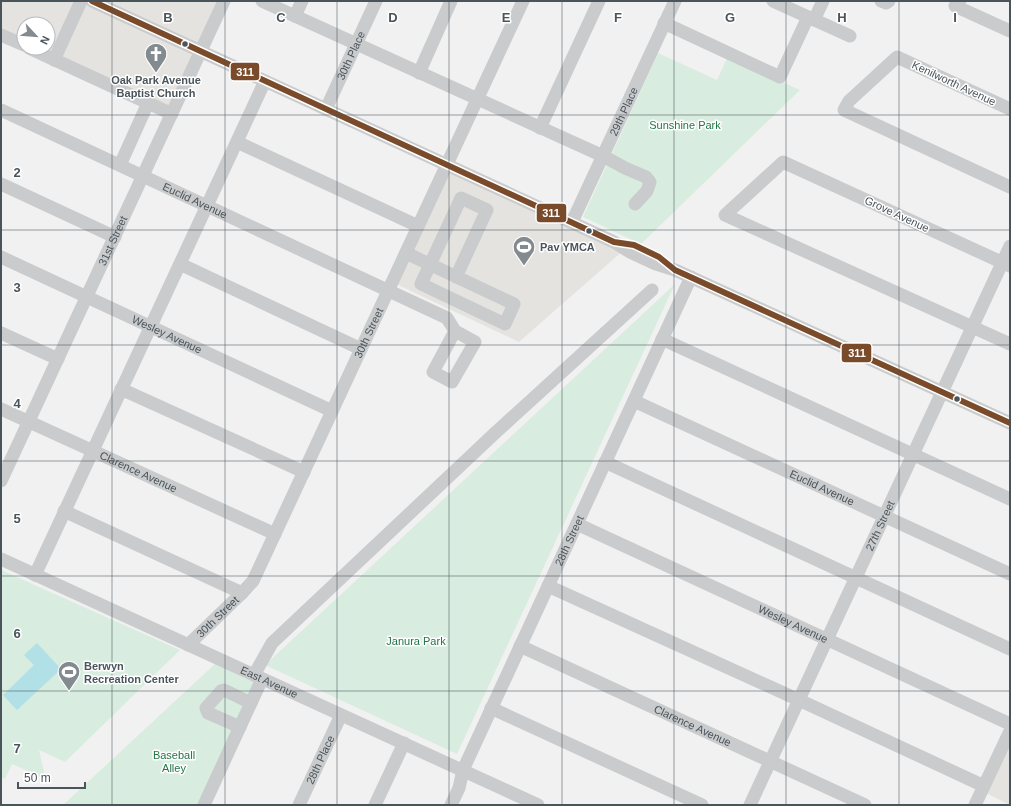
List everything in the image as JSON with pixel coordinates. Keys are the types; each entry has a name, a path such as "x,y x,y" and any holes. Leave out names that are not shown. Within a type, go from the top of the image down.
{"street":[{"path":"54,60 81,1"},
{"path":"92,1 614,242 634,245 659,257 676,270 1010,423"},
{"name":"31st Street","path":"1,481 224,1"},
{"path":"262,1 646,177 650,182 647,191 635,204"},
{"path":"295,16 302,1"},
{"name":"30th Place","path":"326,109 376,1"},
{"path":"419,73 451,1"},
{"name":"30th Street","path":"188,645 242,593 253,580 523,1"},
{"path":"540,128 599,1"},
{"name":"29th Place","path":"572,222 675,1"},
{"path":"773,1 850,36"},
{"path":"664,23 780,77 811,18 823,1"},
{"path":"881,1 886,3 889,1"},
{"path":"960,1 955,6 1010,31"},
{"path":"1,35 16,42"},
{"path":"46,56 172,114"},
{"name":"Kenilworth Avenue","path":"1010,109 897,57 849,101 844,110 1010,187"},
{"path":"35,575 265,81"},
{"path":"120,165 148,103"},
{"name":"Euclid Avenue","path":"1,110 447,318 455,331"},
{"path":"237,142 418,226"},
{"name":"Grove Avenue","path":"972,327 725,215 783,162 1006,264"},
{"path":"1,184 115,237"},
{"path":"406,253 430,264 456,277 514,304 505,324 421,284 430,264 461,198 487,210 456,277"},
{"name":"27th Street","path":"750,805 972,327 1006,264 1010,246"},
{"name":"Wesley Avenue","path":"1,257 332,411"},
{"path":"180,264 361,349"},
{"name":"28th Street","path":"450,805 458,788 463,770 491,708 691,277"},
{"path":"204,805 251,703 258,677 272,643 494,434 652,290"},
{"path":"972,327 1010,344"},
{"path":"1,333 58,359"},
{"path":"662,339 1010,499"},
{"path":"122,389 304,472"},
{"name":"Euclid Avenue","path":"634,401 1010,574"},
{"name":"Clarence Avenue","path":"1,409 275,534"},
{"path":"605,462 1010,649"},
{"path":"64,511 242,593"},
{"name":"Wesley Avenue","path":"577,524 1010,724"},
{"name":"East Avenue","path":"1,559 463,770 530,803"},
{"path":"548,586 984,786"},
{"name":"Clarence Avenue","path":"520,646 865,805"},
{"path":"240,727 208,713 206,708 221,691 224,690 251,703"},
{"path":"491,708 702,805"},
{"name":"28th Place","path":"299,805 341,715"},
{"path":"975,805 1010,731"},
{"path":"375,805 404,743"}],"shaded area":[{"path":"1,1 222,1 169,116 42,56 56,56 56,16 16,16 16,44 1,37"},
{"path":"448,167 625,249 519,342 394,283"},
{"path":"1010,731 1010,805 982,791"}],"green space":[{"name":"Sunshine Park","path":"658,53 717,80 727,58 800,90 641,244 583,217"},
{"name":"Janura Park","path":"675,284 457,754 265,665"},
{"name":"Berwyn Recreation Center","path":"1,570 180,650 65,762 39,750 44,772 41,777 12,764 5,779 2,778 1,780"},
{"name":"Baseball Alley","path":"216,663 257,682 201,805 63,805"}],"water":[{"path":"37,643 61,669 17,710 3,695 34,665 24,655"}],"transit line":[{"name":"311","path":"92,1 614,242 634,245 659,257 675,270 1010,423"}],"place":[{"name":"Oak Park Avenue Baptist Church","path":"156,74"},
{"name":"Pav YMCA","path":"524,266"},
{"name":"Berwyn Recreation Center","path":"69,692"}]}
